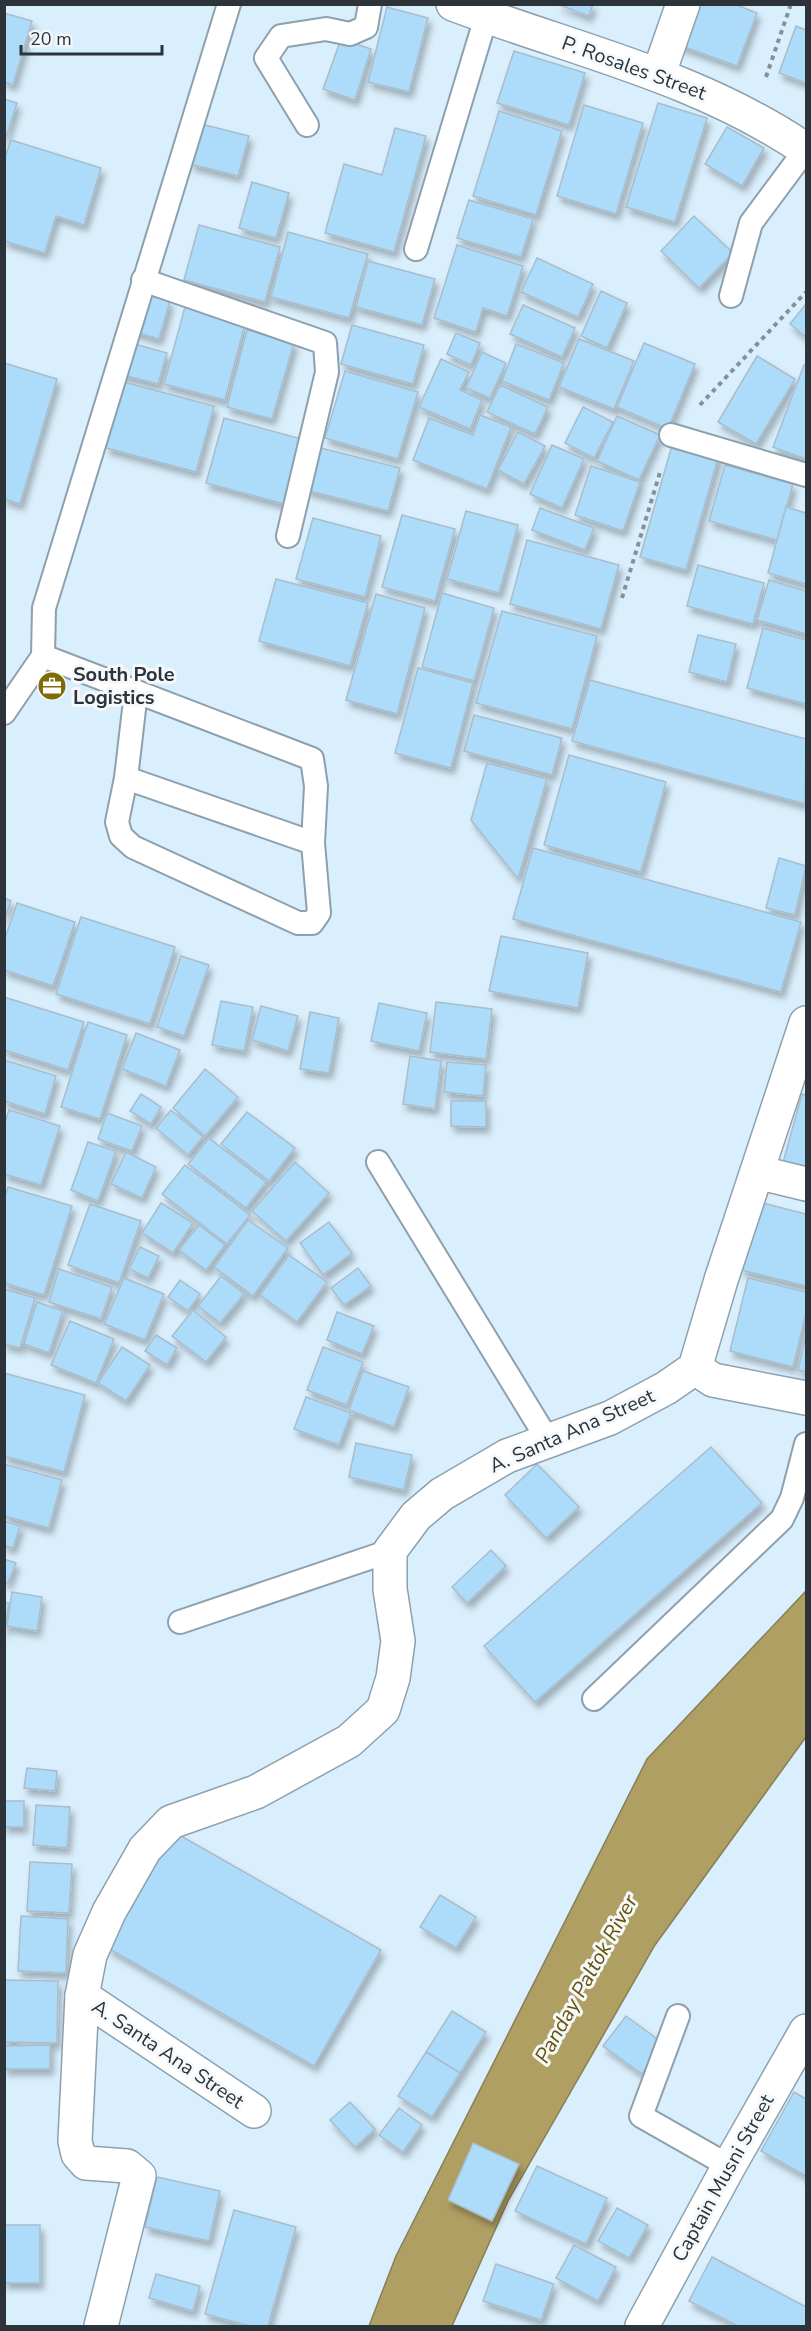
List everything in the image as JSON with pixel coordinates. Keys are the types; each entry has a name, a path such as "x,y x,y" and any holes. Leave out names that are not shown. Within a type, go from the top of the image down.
{"street":[{"name":"P. Rosales Street","path":"453,4 486,17 659,73 753,115 806,150"},
{"path":"659,73 683,4"},
{"path":"807,1023 695,1368 713,1380 807,1398"},
{"path":"757,1172 807,1184"},
{"name":"A. Santa Ana Street","path":"101,2326 138,2176 127,2166 86,2163 78,2154 75,2141 82,1996 90,1955 109,1912 145,1849 171,1822 256,1792 349,1741 383,1710 393,1678 398,1641 390,1589 390,1551 416,1516 442,1494 507,1456 610,1418 666,1388 695,1368"},
{"name":"A. Santa Ana Street","path":"82,1996 254,2111"},
{"name":"Captain Musni Street","path":"642,2326 729,2166 807,2031"}],"lane":[{"path":"4,713 43,656 44,608 229,4"},
{"path":"308,125 266,58 281,36 326,29 350,34 366,27 370,4"},
{"path":"416,249 486,17"},
{"path":"731,297 751,223 806,150"},
{"path":"143,280 325,343 327,372 288,536"},
{"path":"671,435 807,475"},
{"path":"43,656 312,759 316,786 313,843 319,913 312,923 298,923 133,847 121,836 117,822 126,778 136,692"},
{"path":"126,778 313,843"},
{"path":"378,1162 549,1442"},
{"path":"594,1699 782,1519 792,1498 807,1444"},
{"path":"180,1622 390,1551"},
{"path":"678,2016 641,2116 729,2166"}],"path":[{"path":"753,115 791,4"}],"water":[{"name":"Panday Paltok River","path":"806,1591 806,1737 655,1945 508,2201 452,2326 369,2326 396,2256 647,1759"}],"building":[{"path":"557,4 593,4 589,16"},
{"path":"690,4 734,4 757,13 737,66 676,44"},
{"path":"387,7 428,18 409,92 368,82"},
{"path":"4,13 32,21 13,85 4,82"},
{"path":"796,26 806,30 806,83 779,73"},
{"path":"341,39 371,49 355,100 323,89"},
{"path":"514,51 585,73 569,125 497,103"},
{"path":"4,99 17,103 4,144"},
{"path":"658,103 707,118 675,222 626,207"},
{"path":"584,105 643,123 616,214 557,196"},
{"path":"499,111 562,131 536,215 473,196"},
{"path":"201,124 249,136 238,176 190,164"},
{"path":"727,127 764,148 742,186 705,164"},
{"path":"395,128 426,136 394,252 325,233 344,164 382,175"},
{"path":"11,140 101,168 84,225 56,216 45,253 4,241 4,160"},
{"path":"252,182 289,193 276,238 239,228"},
{"path":"469,200 533,219 521,257 457,238"},
{"path":"694,216 733,253 699,288 661,251"},
{"path":"199,225 280,247 265,302 184,280"},
{"path":"288,232 368,254 349,318 271,297"},
{"path":"457,245 523,266 507,316 483,308 476,332 434,318"},
{"path":"537,258 593,284 578,317 521,292"},
{"path":"368,261 435,279 422,325 356,307"},
{"path":"601,291 627,303 607,348 581,336"},
{"path":"142,293 170,301 159,339 132,331"},
{"path":"806,304 806,337 790,324"},
{"path":"523,305 575,328 562,357 510,334"},
{"path":"185,307 245,324 225,400 164,384"},
{"path":"352,325 424,345 413,384 341,364"},
{"path":"247,330 294,343 272,419 227,407"},
{"path":"456,333 480,343 471,365 447,354"},
{"path":"579,339 634,361 614,409 559,387"},
{"path":"128,342 167,353 158,384 119,374"},
{"path":"644,343 695,364 668,429 617,407"},
{"path":"516,344 564,363 549,400 502,381"},
{"path":"482,352 506,363 490,398 466,388"},
{"path":"757,356 795,379 756,444 718,422"},
{"path":"441,359 469,372 460,390 482,400 470,429 419,407"},
{"path":"4,363 57,379 20,504 4,499"},
{"path":"804,365 806,366 806,459 773,447"},
{"path":"345,371 418,392 398,459 325,438"},
{"path":"124,382 214,406 196,472 106,448"},
{"path":"500,385 548,407 535,434 487,412"},
{"path":"583,407 613,422 594,458 565,443"},
{"path":"480,415 511,427 487,489 413,460 429,418 473,435"},
{"path":"617,416 660,435 639,480 597,461"},
{"path":"224,418 305,440 288,505 206,483"},
{"path":"518,432 545,446 524,484 498,470"},
{"path":"673,442 719,455 686,570 640,557"},
{"path":"552,445 584,459 562,508 530,494"},
{"path":"317,447 400,468 388,511 306,490"},
{"path":"725,465 793,484 777,540 709,521"},
{"path":"591,466 640,482 623,531 575,515"},
{"path":"786,507 806,513 806,584 768,573"},
{"path":"540,508 594,528 585,550 532,530"},
{"path":"466,511 518,525 499,593 447,579"},
{"path":"402,515 455,529 435,601 382,587"},
{"path":"313,518 381,536 365,597 296,579"},
{"path":"527,540 619,565 601,629 510,604"},
{"path":"698,565 764,583 753,624 687,606"},
{"path":"276,579 368,603 350,666 259,641"},
{"path":"769,580 806,591 806,634 757,620"},
{"path":"442,593 494,608 474,681 422,667"},
{"path":"376,594 425,608 397,714 346,700"},
{"path":"502,611 597,636 572,729 476,703"},
{"path":"763,628 806,640 806,704 747,688"},
{"path":"698,635 736,644 727,682 689,672"},
{"path":"418,668 473,683 451,768 395,753"},
{"path":"590,680 806,739 805,804 572,741"},
{"path":"474,715 562,738 552,775 464,751"},
{"path":"569,755 666,782 641,872 544,845"},
{"path":"487,763 547,779 518,879 471,820"},
{"path":"533,848 801,922 781,992 513,919"},
{"path":"779,858 806,866 795,915 766,908"},
{"path":"4,898 11,901 4,921"},
{"path":"17,903 75,922 53,986 4,970 4,941"},
{"path":"81,917 175,947 150,1024 56,994"},
{"path":"501,936 588,953 578,1008 489,991"},
{"path":"181,956 209,965 184,1036 157,1027"},
{"path":"4,997 84,1022 68,1070 4,1050"},
{"path":"221,1001 253,1007 244,1051 212,1045"},
{"path":"436,1002 492,1009 486,1059 430,1052"},
{"path":"379,1003 427,1013 419,1051 371,1041"},
{"path":"261,1006 298,1016 288,1051 252,1040"},
{"path":"310,1012 339,1018 329,1073 300,1069"},
{"path":"88,1022 127,1035 100,1119 61,1107"},
{"path":"136,1033 180,1050 166,1086 122,1069"},
{"path":"410,1056 441,1061 435,1109 403,1104"},
{"path":"4,1060 56,1076 45,1114 4,1101"},
{"path":"447,1062 486,1065 483,1096 444,1092"},
{"path":"205,1069 238,1097 205,1136 173,1108"},
{"path":"141,1094 161,1107 151,1124 130,1111"},
{"path":"802,1094 806,1095 806,1173 782,1166"},
{"path":"451,1101 486,1101 486,1127 451,1126"},
{"path":"9,1110 60,1126 41,1185 4,1174 4,1125"},
{"path":"171,1110 203,1137 188,1155 156,1128"},
{"path":"247,1112 295,1148 269,1181 221,1144"},
{"path":"107,1113 142,1126 132,1151 98,1139"},
{"path":"209,1138 266,1182 246,1208 188,1164"},
{"path":"88,1142 116,1151 98,1201 71,1190"},
{"path":"126,1152 156,1167 142,1198 111,1184"},
{"path":"295,1162 329,1193 286,1241 252,1211"},
{"path":"185,1165 250,1215 227,1244 162,1194"},
{"path":"8,1187 72,1206 44,1295 4,1283 4,1199"},
{"path":"759,1202 806,1214 806,1286 741,1270"},
{"path":"161,1203 193,1223 173,1253 142,1233"},
{"path":"90,1204 141,1221 119,1283 68,1265"},
{"path":"248,1220 288,1248 253,1296 214,1267"},
{"path":"329,1222 352,1253 323,1275 300,1243"},
{"path":"199,1225 225,1245 206,1270 179,1250"},
{"path":"140,1247 159,1256 148,1278 129,1269"},
{"path":"289,1255 327,1282 297,1322 260,1295"},
{"path":"358,1268 371,1286 344,1305 331,1288"},
{"path":"59,1269 112,1287 101,1319 49,1302"},
{"path":"221,1276 244,1294 220,1323 198,1306"},
{"path":"124,1278 164,1294 145,1340 104,1324"},
{"path":"748,1278 806,1292 806,1313 793,1367 730,1351"},
{"path":"180,1280 200,1294 188,1311 168,1297"},
{"path":"4,1289 35,1298 20,1348 4,1344"},
{"path":"37,1302 63,1311 49,1353 24,1344"},
{"path":"193,1310 226,1337 206,1362 172,1336"},
{"path":"337,1312 374,1326 362,1354 327,1340"},
{"path":"70,1321 114,1339 96,1383 51,1365"},
{"path":"806,1334 806,1372 798,1370"},
{"path":"156,1335 177,1348 167,1365 145,1351"},
{"path":"122,1347 150,1365 126,1401 98,1383"},
{"path":"323,1347 363,1362 347,1405 307,1390"},
{"path":"363,1371 409,1387 394,1427 349,1410"},
{"path":"4,1373 85,1395 64,1472 4,1456"},
{"path":"306,1397 351,1413 339,1445 294,1429"},
{"path":"356,1443 412,1455 404,1490 349,1477"},
{"path":"711,1447 762,1503 535,1702 484,1646"},
{"path":"4,1464 62,1480 49,1528 4,1516"},
{"path":"537,1464 579,1507 546,1538 505,1495"},
{"path":"4,1521 20,1526 13,1548 4,1546"},
{"path":"491,1550 506,1566 467,1603 452,1587"},
{"path":"4,1559 16,1563 8,1583 4,1582"},
{"path":"12,1592 42,1597 37,1631 7,1626"},
{"path":"4,1602 9,1603 4,1633"},
{"path":"27,1768 57,1771 55,1791 24,1788"},
{"path":"4,1801 24,1801 24,1827 4,1827"},
{"path":"36,1805 70,1807 67,1848 33,1845"},
{"path":"174,1832 381,1950 314,2066 108,1948"},
{"path":"30,1862 72,1864 69,1913 27,1911"},
{"path":"440,1895 476,1917 456,1948 420,1927"},
{"path":"21,1916 68,1919 66,1973 18,1971"},
{"path":"4,1980 58,1981 57,2043 4,2042"},
{"path":"452,2011 486,2032 460,2073 426,2052"},
{"path":"626,2016 664,2044 642,2074 603,2046"},
{"path":"50,2045 50,2069 4,2069 4,2046"},
{"path":"426,2052 460,2073 432,2117 398,2096"},
{"path":"794,2092 806,2099 806,2176 761,2151"},
{"path":"350,2102 375,2129 355,2147 330,2120"},
{"path":"399,2108 422,2125 403,2152 379,2135"},
{"path":"473,2143 519,2164 492,2221 448,2200"},
{"path":"537,2166 607,2198 586,2244 515,2211"},
{"path":"157,2177 220,2191 209,2241 145,2227"},
{"path":"617,2208 648,2225 629,2258 598,2241"},
{"path":"234,2210 296,2227 268,2326 250,2326 205,2314"},
{"path":"4,2225 40,2225 40,2283 4,2283"},
{"path":"574,2245 616,2267 598,2301 556,2278"},
{"path":"712,2257 806,2307 806,2326 738,2326 689,2301"},
{"path":"496,2264 554,2284 541,2320 483,2301"},
{"path":"156,2274 200,2286 193,2311 149,2298"}],"place":[{"name":"South Pole Logistics","path":"52,686"}]}
